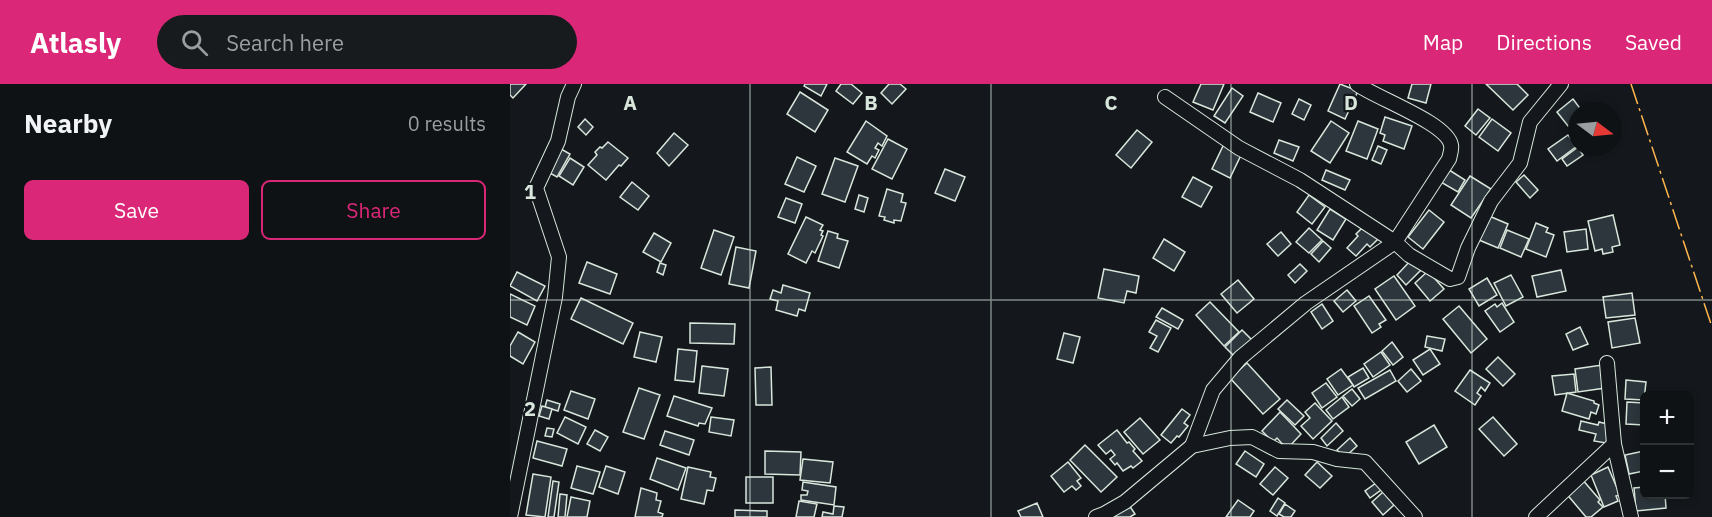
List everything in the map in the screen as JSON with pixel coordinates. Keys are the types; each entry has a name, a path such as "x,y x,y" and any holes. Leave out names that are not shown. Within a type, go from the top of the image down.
{"street":[{"path":"510,517 555,297 559,256 536,188 558,141 568,97 574,84"},
{"path":"1192,446 1213,390 1240,358 1306,303 1395,242 1449,159 1451,145 1446,136 1432,124 1357,84"},
{"path":"1165,97 1239,148 1300,180 1395,242 1408,255 1450,279 1458,277 1468,248 1491,201 1520,163 1530,122 1562,84"},
{"path":"1607,363 1614,444 1632,517"},
{"path":"1096,517 1125,502 1192,446 1230,438 1252,437 1279,452 1313,452 1337,459 1365,462 1408,515"},
{"path":"1536,517 1614,444"}],"building":[{"path":"510,84 526,84 513,98 510,95"},
{"path":"805,84 827,84 821,96 804,86"},
{"path":"841,84 851,84 862,93 853,104 836,91"},
{"path":"889,84 900,84 906,89 892,104 881,93"},
{"path":"1201,84 1224,84 1213,110 1193,102"},
{"path":"1340,84 1358,91 1345,119 1328,111"},
{"path":"1412,84 1431,84 1426,103 1408,98"},
{"path":"1486,84 1517,84 1528,95 1513,110"},
{"path":"1232,88 1243,96 1225,123 1214,116"},
{"path":"800,92 828,110 815,132 787,114"},
{"path":"1258,93 1281,103 1273,122 1250,112"},
{"path":"1299,99 1311,105 1304,120 1292,114"},
{"path":"1568,103 1568,126 1557,112"},
{"path":"1478,109 1490,118 1476,135 1465,126"},
{"path":"1385,117 1412,126 1404,149 1383,141 1385,135 1380,133"},
{"path":"585,119 593,127 586,135 578,127"},
{"path":"1492,119 1511,133 1498,151 1479,137"},
{"path":"866,121 887,136 882,146 878,143 875,148 879,150 875,158 872,156 867,164 847,152"},
{"path":"1331,121 1349,133 1330,163 1311,151"},
{"path":"1358,121 1378,129 1367,159 1346,151"},
{"path":"1137,130 1152,142 1131,168 1116,155"},
{"path":"674,133 688,145 669,166 657,153"},
{"path":"1568,135 1568,153 1557,161 1548,149"},
{"path":"888,139 907,149 892,179 872,169"},
{"path":"1279,140 1299,147 1293,161 1274,153"},
{"path":"608,142 628,158 606,180 588,165 597,155 595,152"},
{"path":"1224,144 1242,153 1230,178 1212,169"},
{"path":"1378,146 1387,150 1381,164 1372,160"},
{"path":"561,149 570,154 557,177 548,172"},
{"path":"1568,154 1582,156 1567,166 1562,159"},
{"path":"797,157 816,166 804,192 785,184"},
{"path":"570,158 584,167 573,185 559,176"},
{"path":"835,158 858,166 845,202 822,194"},
{"path":"1446,168 1465,180 1458,192 1439,181"},
{"path":"945,169 965,177 955,201 935,193"},
{"path":"1326,170 1350,180 1345,190 1322,180"},
{"path":"1524,175 1538,190 1530,198 1516,182"},
{"path":"1470,176 1491,189 1471,218 1451,205"},
{"path":"1193,177 1212,187 1201,207 1182,197"},
{"path":"632,182 649,196 638,210 620,197"},
{"path":"887,189 903,194 901,202 906,203 901,221 894,220 894,223 879,216"},
{"path":"859,195 868,198 864,212 855,209"},
{"path":"1309,195 1325,207 1312,224 1297,212"},
{"path":"786,198 802,204 795,223 778,217"},
{"path":"1330,209 1346,219 1333,240 1317,230"},
{"path":"1429,210 1444,222 1423,249 1408,237"},
{"path":"1613,215 1620,245 1612,247 1613,252 1603,254 1602,249 1595,251 1588,221"},
{"path":"1489,216 1508,224 1498,248 1479,240"},
{"path":"806,217 823,225 820,230 823,231 821,235 823,236 815,253 812,251 806,263 788,254"},
{"path":"1536,223 1548,228 1546,232 1554,235 1546,257 1526,249"},
{"path":"1365,225 1379,238 1370,247 1367,244 1356,256 1347,248"},
{"path":"1309,228 1322,240 1309,253 1296,242"},
{"path":"1586,229 1588,249 1567,252 1564,232"},
{"path":"714,230 734,237 721,275 701,268"},
{"path":"1507,230 1529,239 1521,257 1500,248"},
{"path":"828,231 838,234 837,238 848,241 839,268 818,261"},
{"path":"1281,232 1291,244 1278,256 1267,244"},
{"path":"654,233 671,243 661,262 643,252"},
{"path":"1164,239 1185,252 1174,271 1153,258"},
{"path":"1323,241 1331,248 1319,262 1311,254"},
{"path":"736,247 756,251 749,288 729,284"},
{"path":"1411,260 1421,270 1406,285 1397,275"},
{"path":"587,262 617,274 610,294 579,283"},
{"path":"660,263 666,265 663,275 657,272"},
{"path":"1300,264 1307,271 1295,283 1288,275"},
{"path":"1104,269 1139,276 1136,293 1127,291 1124,303 1098,298"},
{"path":"1561,270 1566,291 1537,297 1532,276"},
{"path":"1428,271 1444,289 1430,301 1415,283"},
{"path":"517,272 545,286 537,301 510,286"},
{"path":"1511,275 1523,297 1506,306 1494,283"},
{"path":"1394,276 1415,306 1396,320 1375,289"},
{"path":"1487,278 1497,295 1479,306 1469,289"},
{"path":"1238,280 1254,299 1237,313 1221,294"},
{"path":"783,285 810,293 805,311 799,309 797,316 776,310 778,301 770,299 773,290 781,293"},
{"path":"1347,290 1356,301 1343,312 1334,301"},
{"path":"1632,293 1635,315 1606,318 1603,297"},
{"path":"510,294 535,306 527,325 510,317"},
{"path":"1369,296 1386,320 1379,324 1381,327 1372,333 1354,306"},
{"path":"581,298 633,323 623,344 571,319"},
{"path":"1210,302 1239,332 1224,346 1196,315"},
{"path":"1502,303 1514,322 1500,332 1485,311 1495,304 1497,307"},
{"path":"1322,304 1333,321 1322,329 1311,312"},
{"path":"1459,306 1487,339 1471,353 1443,319"},
{"path":"1162,308 1183,320 1178,329 1156,317"},
{"path":"1635,318 1640,343 1612,348 1608,322"},
{"path":"1156,320 1171,328 1158,352 1150,348 1157,336 1149,332"},
{"path":"690,323 735,324 734,344 690,343"},
{"path":"1580,327 1588,344 1573,350 1566,334"},
{"path":"1242,330 1253,341 1236,358 1225,347"},
{"path":"518,332 535,342 523,364 510,356 510,346"},
{"path":"640,332 662,337 656,362 634,357"},
{"path":"1064,333 1080,337 1073,363 1057,359"},
{"path":"1427,336 1445,339 1442,351 1425,347"},
{"path":"1392,342 1403,357 1393,365 1382,351"},
{"path":"678,349 697,351 694,382 675,380"},
{"path":"1430,349 1440,364 1423,375 1413,360"},
{"path":"1381,352 1390,365 1373,377 1364,364"},
{"path":"1498,357 1515,374 1503,386 1486,369"},
{"path":"1247,363 1280,399 1263,414 1230,378"},
{"path":"1602,365 1605,388 1578,392 1575,369"},
{"path":"702,366 728,369 724,396 699,393"},
{"path":"771,367 772,405 756,405 755,368"},
{"path":"1363,368 1369,378 1354,387 1348,377"},
{"path":"1341,369 1353,385 1338,395 1327,379"},
{"path":"1411,369 1421,381 1407,392 1398,381"},
{"path":"1390,370 1396,381 1365,399 1358,388"},
{"path":"1470,370 1490,383 1485,391 1481,387 1477,393 1481,396 1475,405 1455,391"},
{"path":"1574,374 1576,392 1555,395 1552,376"},
{"path":"1626,380 1646,382 1645,391 1640,391 1640,400 1625,399"},
{"path":"1326,383 1337,397 1322,408 1312,393"},
{"path":"639,388 660,395 644,439 623,432"},
{"path":"1352,389 1360,399 1352,406 1343,396"},
{"path":"571,391 595,399 588,419 564,410"},
{"path":"1567,393 1594,401 1599,405 1596,414 1591,412 1589,419 1562,411"},
{"path":"674,396 712,408 705,424 699,423 698,426 667,416"},
{"path":"1342,397 1349,407 1333,419 1326,410"},
{"path":"547,400 560,404 558,411 545,407"},
{"path":"1287,400 1304,416 1295,425 1278,409"},
{"path":"1627,402 1640,403 1640,425 1626,424"},
{"path":"1315,403 1332,421 1313,439 1301,426 1310,418 1305,412"},
{"path":"542,406 552,409 549,419 539,416"},
{"path":"1182,409 1190,415 1184,423 1188,426 1171,443 1161,435"},
{"path":"1280,412 1301,434 1287,449 1277,438 1273,442 1262,431"},
{"path":"565,417 586,427 578,444 557,433"},
{"path":"711,417 734,420 731,436 709,432"},
{"path":"1493,417 1517,444 1504,456 1479,429"},
{"path":"1140,418 1160,440 1143,454 1124,432"},
{"path":"1581,421 1611,425 1606,443 1594,441 1596,434 1579,430"},
{"path":"1336,423 1343,431 1327,446 1321,438"},
{"path":"1434,425 1447,447 1419,464 1406,442"},
{"path":"547,428 554,429 552,437 545,436"},
{"path":"595,430 608,437 600,451 587,444"},
{"path":"1117,430 1135,449 1133,451 1142,461 1133,468 1131,466 1123,471 1117,463 1115,465 1110,459 1115,455 1111,450 1106,454 1098,445"},
{"path":"665,431 694,440 689,455 660,445"},
{"path":"1350,438 1357,446 1344,458 1337,450"},
{"path":"537,441 567,449 562,466 533,458"},
{"path":"1085,445 1117,477 1101,492 1070,460"},
{"path":"765,451 801,452 800,475 765,474"},
{"path":"1245,451 1264,464 1256,477 1236,464"},
{"path":"1640,452 1640,472 1629,474 1625,455"},
{"path":"657,458 686,468 678,490 650,479"},
{"path":"803,459 833,462 830,483 800,480"},
{"path":"1068,462 1081,478 1077,481 1081,486 1076,490 1072,486 1064,492 1051,476"},
{"path":"1317,462 1332,476 1320,488 1305,475"},
{"path":"577,466 600,472 593,494 571,488"},
{"path":"606,466 625,472 618,494 599,487"},
{"path":"688,467 711,472 710,477 716,478 713,491 707,490 704,504 681,499"},
{"path":"1275,467 1288,478 1273,495 1260,484"},
{"path":"1608,467 1620,495 1616,496 1618,501 1604,507 1591,475"},
{"path":"533,474 551,477 545,517 526,515"},
{"path":"746,477 773,477 773,503 746,503"},
{"path":"1581,478 1600,500 1598,502 1603,507 1591,517 1586,517 1565,492"},
{"path":"553,481 559,482 554,517 548,517"},
{"path":"803,482 836,487 834,505 801,500 801,495 807,495 808,491 802,490"},
{"path":"1376,483 1381,490 1370,498 1365,491"},
{"path":"1640,487 1640,499 1665,499 1666,508 1636,511 1634,488"},
{"path":"641,488 657,493 656,500 661,501 658,512 663,514 662,517 635,517"},
{"path":"1383,492 1394,505 1383,515 1372,502"},
{"path":"560,494 567,495 565,517 558,517"},
{"path":"571,497 590,501 587,517 567,517"},
{"path":"1278,498 1285,503 1277,516 1270,511"},
{"path":"1238,500 1254,511 1250,517 1226,517"},
{"path":"799,501 817,504 814,517 796,517"},
{"path":"1037,503 1043,517 1021,517 1018,511"},
{"path":"1285,504 1295,511 1291,517 1279,514"},
{"path":"1129,505 1135,514 1130,517 1110,517"},
{"path":"834,506 844,507 842,517 822,517 823,512 833,514"},
{"path":"735,510 767,511 767,517 735,517"}],"power":[{"path":"1631,84 1712,327"}]}
